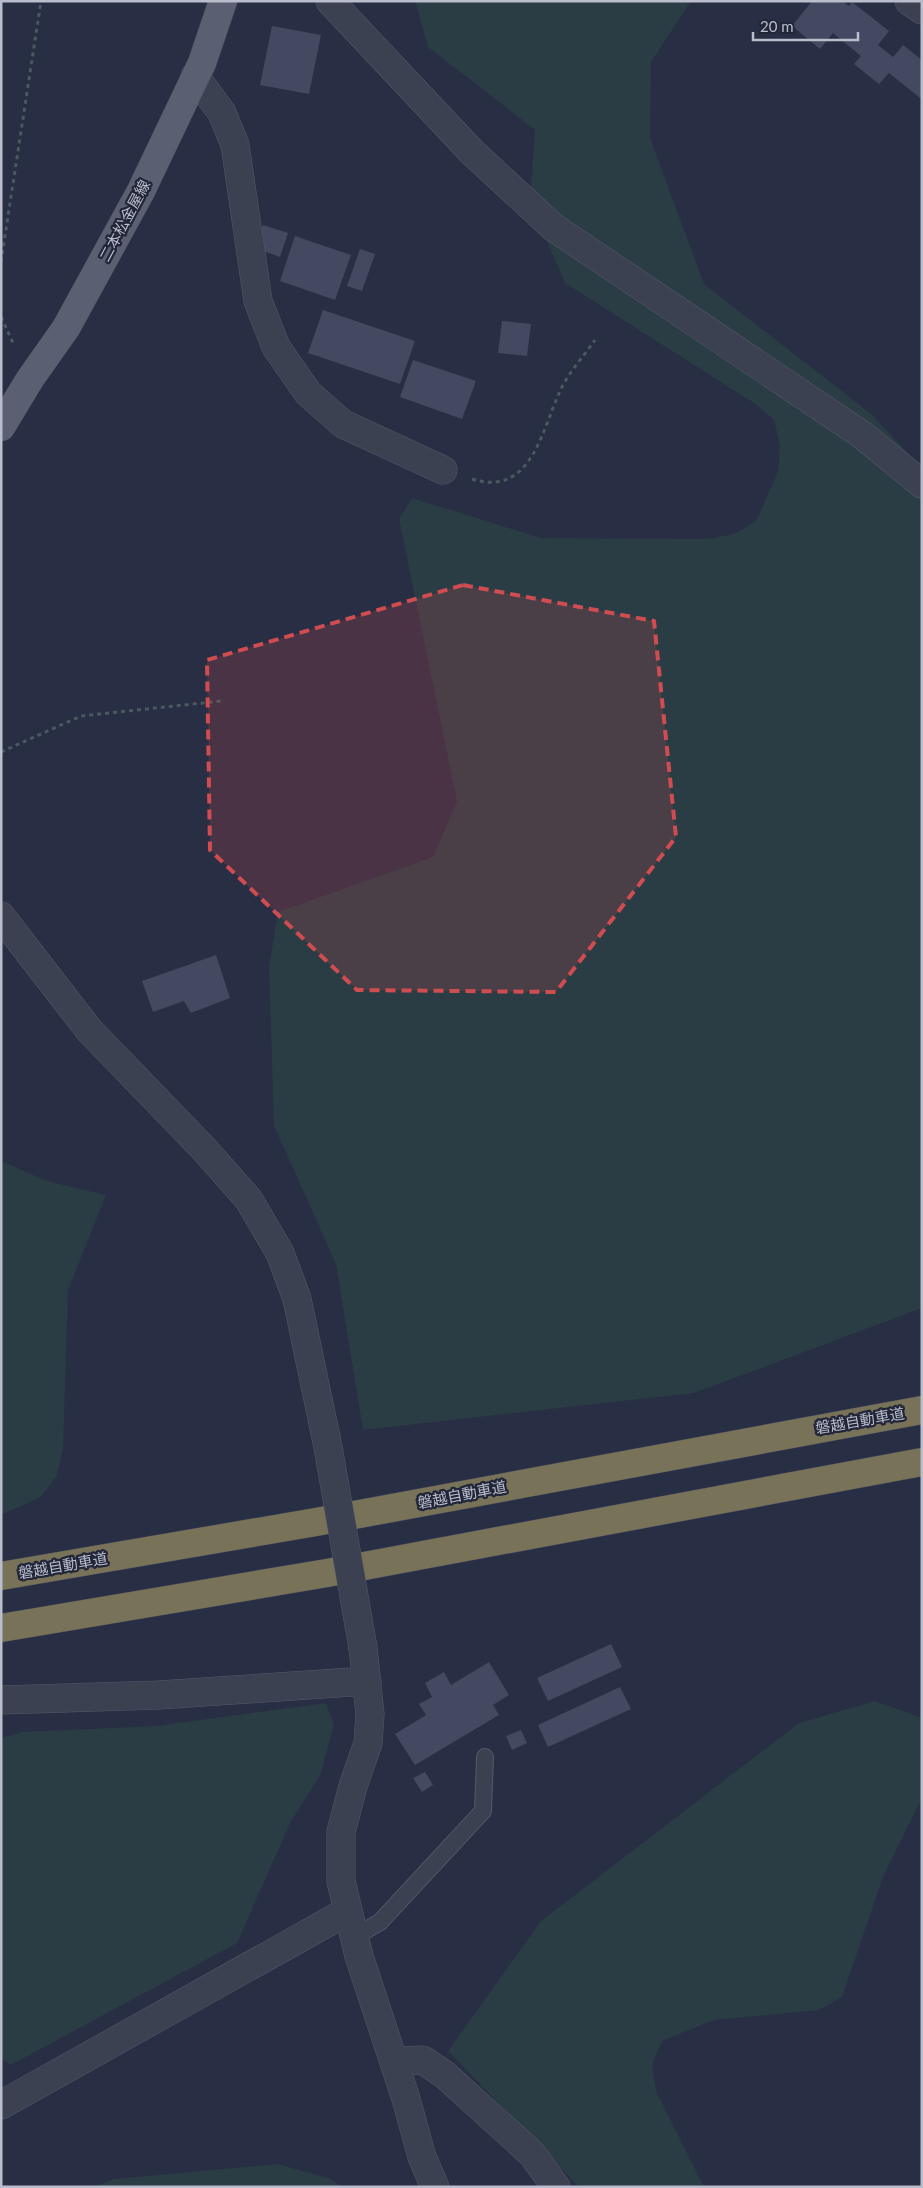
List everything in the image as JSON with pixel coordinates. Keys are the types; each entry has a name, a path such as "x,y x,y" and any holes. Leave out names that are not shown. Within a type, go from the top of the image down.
{"highway":[{"name":"磐越自動車道","path":"1,1576 326,1520 922,1410"},
{"path":"1,1628 327,1573 922,1462"}],"main road":[{"name":"二本松金屋線","path":"1,427 71,319 141,192 195,76 223,1"}],"street":[{"path":"330,1 471,151 553,227 861,434 922,484"},
{"path":"909,1 922,10"},
{"path":"195,76 222,113 235,146 258,302 276,347 308,393 343,424 443,470"},
{"path":"1,916 88,1030 204,1149 249,1200 280,1252 297,1298 328,1447 363,1648 370,1714 368,1743 353,1786 342,1832 340,1881 359,1956 394,2061 422,2157 435,2187"},
{"path":"1,1700 159,1695 367,1681"},
{"path":"1,2105 348,1911"},
{"path":"394,2061 423,2060 445,2075 532,2154 556,2187"}],"lane":[{"path":"354,1937 380,1922 484,1811 485,1757"}],"path":[{"path":"1,262 41,1"},
{"path":"443,470 478,481 500,483 516,476 535,451 560,389 595,340"},
{"path":"1,752 81,716 221,701"}],"highlighted area":[{"path":"463,585 654,621 676,837 556,992 357,990 210,850 207,660"}],"shaded area":[{"path":"415,1 691,1 651,62 650,138 704,284 870,413 922,468 922,1308 694,1393 363,1430 336,1264 274,1126 269,967 278,912 433,857 457,801 399,519 412,498 541,538 707,539 734,534 756,521 778,472 780,446 774,420 754,403 565,283 530,202 535,130 428,47"},
{"path":"1,1161 47,1181 106,1195 68,1290 63,1449 57,1475 41,1497 1,1515"},
{"path":"875,1701 922,1718 922,1798 883,1877 842,1997 819,2010 714,2020 662,2041 652,2065 656,2091 704,2187 579,2187 448,2051 541,1921 799,1723"},
{"path":"326,1703 334,1725 320,1776 291,1821 237,1943 11,2065 1,2060 1,1738 22,1732 156,1726"},
{"path":"278,2164 331,2179 342,2187 94,2187 114,2179"}],"building":[{"path":"812,1 842,1 849,6 852,2 889,31 878,45 893,57 903,45 922,60 922,96 920,98 889,73 879,84 854,64 861,56 833,33 820,49 792,26"},
{"path":"272,26 321,35 309,94 260,85"},
{"path":"263,225 288,233 280,257 255,248"},
{"path":"295,236 351,255 335,300 280,281"},
{"path":"360,249 375,254 362,291 347,286"},
{"path":"323,310 415,341 400,384 308,353"},
{"path":"502,321 531,324 527,356 498,353"},
{"path":"413,360 476,381 462,419 400,397"},
{"path":"216,955 230,998 191,1013 184,1001 153,1012 142,981"},
{"path":"611,1644 622,1667 548,1701 537,1678"},
{"path":"489,1662 509,1695 493,1705 499,1715 415,1765 395,1734 426,1715 419,1704 432,1697 425,1683 444,1672 451,1685"},
{"path":"620,1687 631,1709 548,1747 538,1725"},
{"path":"521,1730 527,1743 512,1750 506,1736"},
{"path":"425,1772 433,1785 422,1792 413,1778"}]}
